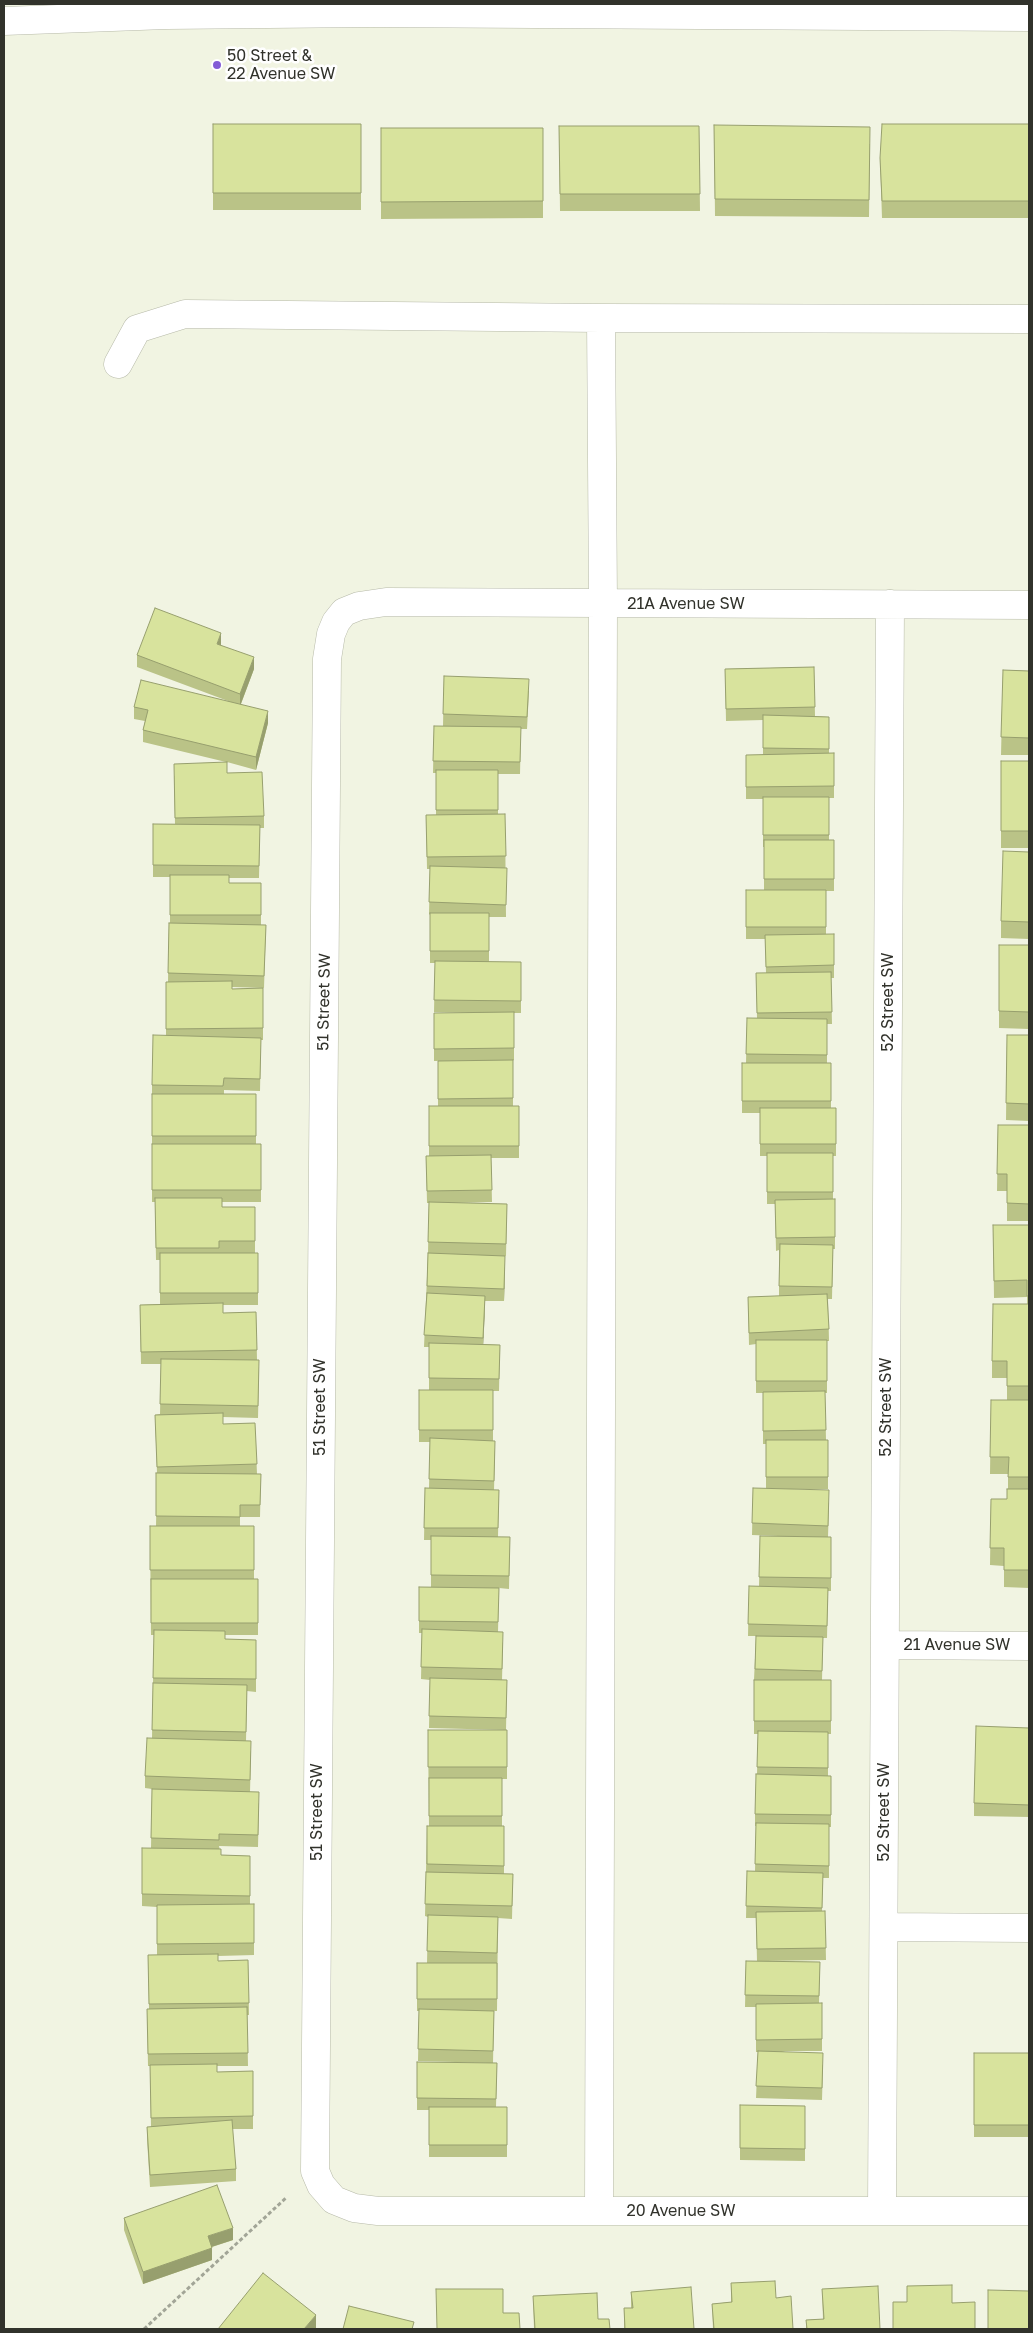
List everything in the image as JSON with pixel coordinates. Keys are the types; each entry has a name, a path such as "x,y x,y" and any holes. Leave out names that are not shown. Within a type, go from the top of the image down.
{"street":[{"path":"4,21 166,15 360,14 1029,17"},
{"path":"118,364 137,329 185,314 601,318 1029,318"},
{"path":"599,2210 603,604 601,318"},
{"name":"21A Avenue SW","path":"344,612 359,606 386,602 1029,605"},
{"name":"52 Street SW","path":"882,2210 890,604"},
{"name":"51 Street SW","path":"334,2200 321,2186 315,2171 327,659 331,634 336,622 344,612"},
{"name":"21 Avenue SW","path":"886,1645 1029,1646"},
{"path":"884,1927 1029,1928"},
{"name":"20 Avenue SW","path":"334,2200 354,2208 378,2210 1029,2211"}],"path":[{"path":"144,2329 315,2171"}],"building":[{"path":"213,124 361,124 361,193 213,193"},
{"path":"882,124 1029,124 1029,201 882,201 880,158"},
{"path":"714,125 870,127 869,200 715,199"},
{"path":"559,126 699,126 700,194 560,194"},
{"path":"381,128 543,128 543,201 381,202"},
{"path":"155,608 221,633 217,644 254,657 240,694 137,655"},
{"path":"814,667 815,707 726,709 725,669"},
{"path":"1003,670 1029,671 1029,738 1001,737"},
{"path":"444,676 529,679 527,717 443,714"},
{"path":"141,680 268,711 256,757 143,730 148,710 134,707"},
{"path":"763,715 829,717 829,749 763,748"},
{"path":"434,726 521,727 520,762 433,761"},
{"path":"834,753 834,786 746,787 746,755"},
{"path":"1001,761 1029,761 1029,831 1001,831"},
{"path":"227,762 227,773 262,772 264,816 175,818 174,764"},
{"path":"436,770 498,770 498,810 436,810"},
{"path":"763,797 829,797 829,835 763,835"},
{"path":"505,814 506,856 427,857 426,815"},
{"path":"153,824 260,825 259,866 153,865"},
{"path":"764,840 834,840 834,879 764,879"},
{"path":"1003,851 1029,852 1029,922 1001,921"},
{"path":"430,866 507,868 506,905 429,902"},
{"path":"170,875 229,875 229,883 261,883 261,915 170,915"},
{"path":"746,890 826,890 826,927 746,927"},
{"path":"430,913 489,913 489,951 430,951"},
{"path":"169,923 266,925 264,976 168,973"},
{"path":"834,934 834,965 766,967 765,935"},
{"path":"999,945 1029,945 1029,1012 999,1011"},
{"path":"435,961 521,962 521,1001 434,1000"},
{"path":"831,972 832,1012 757,1013 756,973"},
{"path":"232,981 232,989 263,988 263,1028 166,1029 166,982"},
{"path":"514,1012 514,1048 434,1049 434,1013"},
{"path":"747,1018 827,1019 827,1055 746,1054"},
{"path":"153,1035 261,1038 260,1079 224,1078 223,1086 152,1085"},
{"path":"1007,1035 1029,1035 1029,1104 1006,1103"},
{"path":"513,1060 513,1098 438,1099 438,1061"},
{"path":"742,1063 831,1063 831,1101 742,1101"},
{"path":"152,1094 256,1094 256,1136 152,1136"},
{"path":"429,1106 519,1106 519,1146 429,1146"},
{"path":"760,1108 836,1108 836,1144 760,1144"},
{"path":"998,1125 1029,1125 1029,1204 1007,1203 1007,1174 997,1174"},
{"path":"152,1144 261,1144 261,1190 152,1190"},
{"path":"767,1153 833,1153 833,1192 767,1192"},
{"path":"491,1155 492,1190 427,1191 426,1156"},
{"path":"155,1198 222,1198 222,1207 255,1207 255,1241 219,1241 219,1248 156,1248"},
{"path":"835,1199 835,1237 776,1238 775,1200"},
{"path":"429,1202 507,1204 506,1244 428,1242"},
{"path":"993,1225 1029,1225 1029,1296 1027,1296 1027,1280 994,1281"},
{"path":"780,1244 833,1245 832,1287 779,1286"},
{"path":"160,1253 258,1253 258,1293 160,1293"},
{"path":"428,1253 505,1256 504,1289 427,1286"},
{"path":"427,1293 485,1296 483,1338 424,1335"},
{"path":"827,1294 829,1329 749,1333 748,1297"},
{"path":"223,1303 223,1313 256,1312 257,1350 141,1352 140,1305"},
{"path":"993,1304 1029,1304 1029,1386 1007,1386 1007,1361 992,1361"},
{"path":"756,1340 827,1340 827,1381 756,1381"},
{"path":"429,1343 500,1345 499,1379 429,1378"},
{"path":"161,1359 259,1360 258,1406 160,1404"},
{"path":"419,1390 493,1390 493,1430 419,1430"},
{"path":"825,1391 826,1430 763,1431 763,1392"},
{"path":"991,1400 1029,1400 1029,1477 1008,1477 1009,1457 990,1457"},
{"path":"223,1413 223,1424 255,1423 257,1464 157,1467 155,1415"},
{"path":"430,1438 495,1441 494,1481 429,1479"},
{"path":"766,1440 828,1440 828,1477 766,1477"},
{"path":"156,1473 261,1474 260,1505 240,1505 240,1517 156,1516"},
{"path":"425,1488 499,1490 498,1528 424,1528"},
{"path":"753,1488 829,1490 828,1526 752,1523"},
{"path":"1007,1489 1029,1489 1029,1570 1004,1570 1004,1548 990,1548 991,1499 1007,1499"},
{"path":"150,1526 254,1526 254,1570 150,1570"},
{"path":"431,1536 510,1537 509,1576 431,1575"},
{"path":"760,1536 831,1537 831,1578 759,1577"},
{"path":"151,1579 258,1579 258,1623 151,1623"},
{"path":"749,1586 828,1588 827,1626 748,1624"},
{"path":"419,1587 499,1588 498,1622 419,1621"},
{"path":"422,1629 503,1632 502,1669 421,1667"},
{"path":"154,1630 225,1631 225,1639 256,1640 256,1679 153,1678"},
{"path":"756,1636 823,1637 822,1671 755,1669"},
{"path":"430,1678 507,1680 506,1718 429,1716"},
{"path":"754,1680 831,1680 831,1721 754,1721"},
{"path":"153,1683 247,1685 246,1732 152,1730"},
{"path":"976,1726 1029,1728 1029,1805 974,1803"},
{"path":"428,1730 507,1730 507,1767 428,1767"},
{"path":"758,1731 828,1732 828,1768 757,1767"},
{"path":"147,1738 251,1741 250,1780 145,1776"},
{"path":"756,1774 831,1776 831,1815 755,1814"},
{"path":"429,1778 502,1778 502,1816 429,1816"},
{"path":"152,1789 259,1792 258,1835 219,1834 219,1840 151,1838"},
{"path":"756,1823 829,1824 829,1866 755,1864"},
{"path":"427,1826 504,1826 504,1866 427,1864"},
{"path":"142,1848 221,1849 221,1855 250,1856 250,1896 142,1894"},
{"path":"747,1871 823,1873 822,1908 746,1906"},
{"path":"426,1872 513,1874 512,1906 425,1904"},
{"path":"254,1904 254,1943 157,1944 157,1905"},
{"path":"825,1911 826,1948 757,1949 756,1912"},
{"path":"428,1915 498,1917 497,1953 427,1951"},
{"path":"218,1954 218,1961 248,1960 249,2003 149,2004 148,1955"},
{"path":"746,1961 820,1962 819,1996 745,1995"},
{"path":"417,1963 497,1963 497,1999 417,1999"},
{"path":"822,2003 822,2039 756,2040 756,2004"},
{"path":"247,2007 248,2053 148,2054 147,2009"},
{"path":"419,2009 494,2011 493,2051 418,2049"},
{"path":"758,2051 823,2053 822,2088 756,2086"},
{"path":"974,2053 1029,2053 1029,2125 974,2125"},
{"path":"417,2062 497,2063 496,2099 417,2098"},
{"path":"217,2064 217,2072 253,2071 253,2116 151,2118 150,2065"},
{"path":"740,2105 805,2106 805,2149 740,2148"},
{"path":"429,2107 507,2107 507,2145 429,2145"},
{"path":"232,2120 236,2169 150,2175 147,2127"},
{"path":"217,2185 233,2228 208,2236 212,2248 143,2272 124,2218"},
{"path":"263,2273 316,2315 304,2329 218,2329"},
{"path":"775,2281 776,2298 791,2296 793,2329 714,2329 712,2304 732,2302 731,2283"},
{"path":"952,2285 952,2303 975,2302 975,2329 893,2329 893,2302 907,2302 907,2286"},
{"path":"878,2286 880,2329 807,2329 806,2320 824,2319 822,2289"},
{"path":"691,2287 694,2329 625,2329 624,2308 633,2308 631,2292"},
{"path":"436,2289 503,2289 503,2313 519,2313 520,2329 437,2329"},
{"path":"988,2290 1029,2291 1029,2329 988,2329"},
{"path":"597,2293 598,2319 609,2319 610,2329 535,2329 533,2296"},
{"path":"349,2306 414,2322 412,2329 343,2329"}],"place":[{"name":"50 Street & 22 Avenue SW","path":"217,65"}]}
